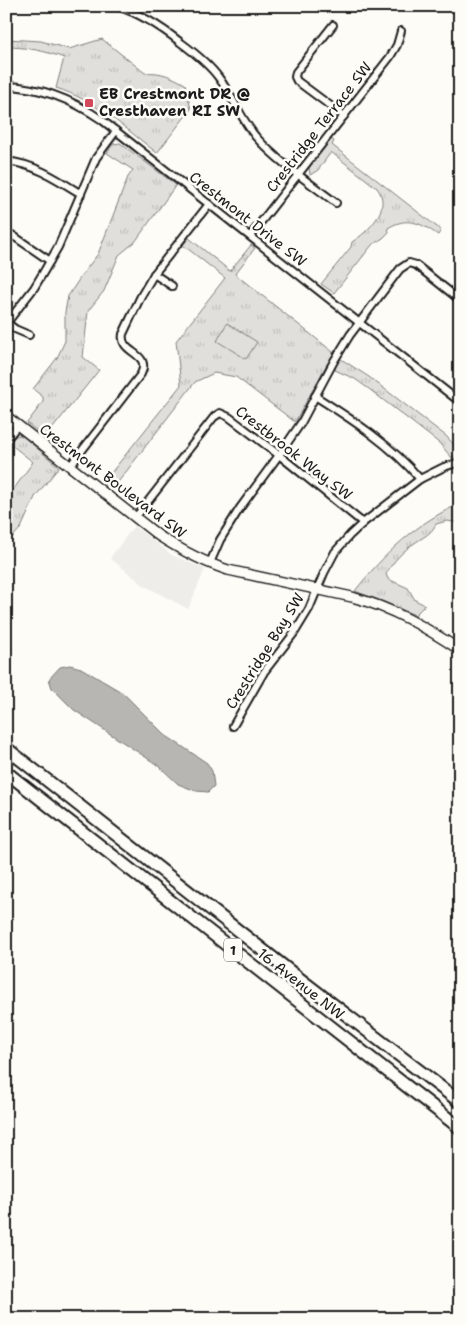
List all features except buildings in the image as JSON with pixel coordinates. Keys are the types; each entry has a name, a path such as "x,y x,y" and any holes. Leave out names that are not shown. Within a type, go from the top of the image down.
{"highway":[{"name":"16 Avenue NW","path":"6,748 269,955 460,1102"},
{"name":"16 Avenue NW","path":"6,772 460,1128"}],"street":[{"path":"117,6 154,22 201,59 219,77 239,114 256,137 276,156 336,203"},
{"path":"332,26 296,72 295,77 296,81 344,116"},
{"name":"Crestridge Terrace SW","path":"250,236 390,57 397,45 401,31"},
{"name":"Crestmont Drive SW","path":"6,86 41,91 65,99 90,111 460,402"},
{"path":"29,335 7,323 34,288 50,261 96,158 116,131"},
{"path":"6,161 27,164 40,169 81,194"},
{"path":"70,466 143,371 142,360 124,345 122,338 137,304 154,274 209,204"},
{"path":"6,234 12,235 50,261"},
{"path":"210,563 220,540 240,508 301,423 334,361 359,322 400,270 408,263 416,265 460,300"},
{"path":"154,274 172,286"},
{"path":"315,396 376,438 400,458 420,479"},
{"name":"Crestbrook Way SW","path":"135,518 214,417 220,414 229,417 279,455 363,523"},
{"name":"Crestmont Boulevard SW","path":"6,416 135,518 174,546 228,570 360,599 393,611 460,650"},
{"path":"6,440 18,425"},
{"name":"Crestridge Bay SW","path":"233,726 264,672 302,620 335,552 363,523 420,479 444,467 460,462"}],"shaded area":[{"path":"134,526 172,555 205,569 188,609 145,586 110,558"},
{"path":"70,665 81,668 123,693 165,735 207,763 212,771 214,786 208,792 196,791 178,784 159,766 74,710 52,688 49,679 60,667"}],"green space":[{"path":"6,39 41,41 69,49 102,39 145,73 161,74 185,84 191,109 157,153 97,107 56,88 64,58 36,50 6,47"},
{"path":"331,139 334,141 332,145 441,230 438,235 420,224 408,222 401,222 388,228 389,232 372,245 334,293 321,284 351,247 352,242 371,226 380,211 382,203 377,188 331,152 318,170 310,175 309,167"},
{"path":"120,143 176,185 135,242 119,255 104,291 88,311 83,357 99,370 45,438 27,423 43,402 43,397 33,389 57,358 65,341 65,312 68,296 98,254 128,177 133,170 107,153 113,144"},
{"path":"189,238 230,271 251,245 255,248 235,274 333,352 333,357 327,364 295,422 236,377 214,373 195,382 112,490 103,483 181,385 176,341 225,278 183,245"},
{"path":"227,323 257,342 246,359 217,341"},
{"path":"341,359 369,377 446,436 460,451 460,455 452,458 439,443 369,389 355,379 335,370 336,364"},
{"path":"19,435 24,437 59,467 35,497 21,528 6,544 6,500 33,462 9,443"},
{"path":"460,504 460,523 447,521 436,524 430,533 399,556 386,574 388,579 408,588 415,600 425,605 415,615 355,591 402,540 430,520"}],"place":[{"name":"EB Crestmont DR @ Cresthaven RI SW","path":"89,103"}]}
